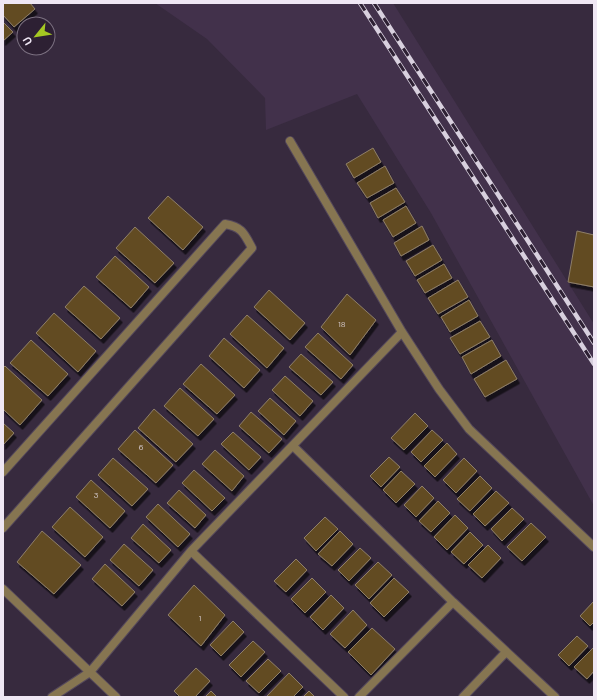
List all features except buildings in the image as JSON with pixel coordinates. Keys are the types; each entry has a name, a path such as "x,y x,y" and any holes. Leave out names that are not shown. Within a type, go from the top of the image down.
{"street":[{"path":"290,141 402,332 439,389 469,429 594,547"},
{"path":"3,472 225,224 235,226 242,230 252,248 3,528"},
{"path":"52,697 90,672 191,551 402,332"},
{"path":"293,446 453,602 555,697"},
{"path":"191,551 344,697"},
{"path":"3,589 116,697"},
{"path":"359,697 453,602"},
{"path":"463,697 506,652"}],"shaded area":[{"path":"155,3 393,3 594,324 594,506 431,213 357,94 266,130 265,98 207,39"}],"railway":[{"path":"360,3 594,364"},
{"path":"374,3 594,343"}]}
